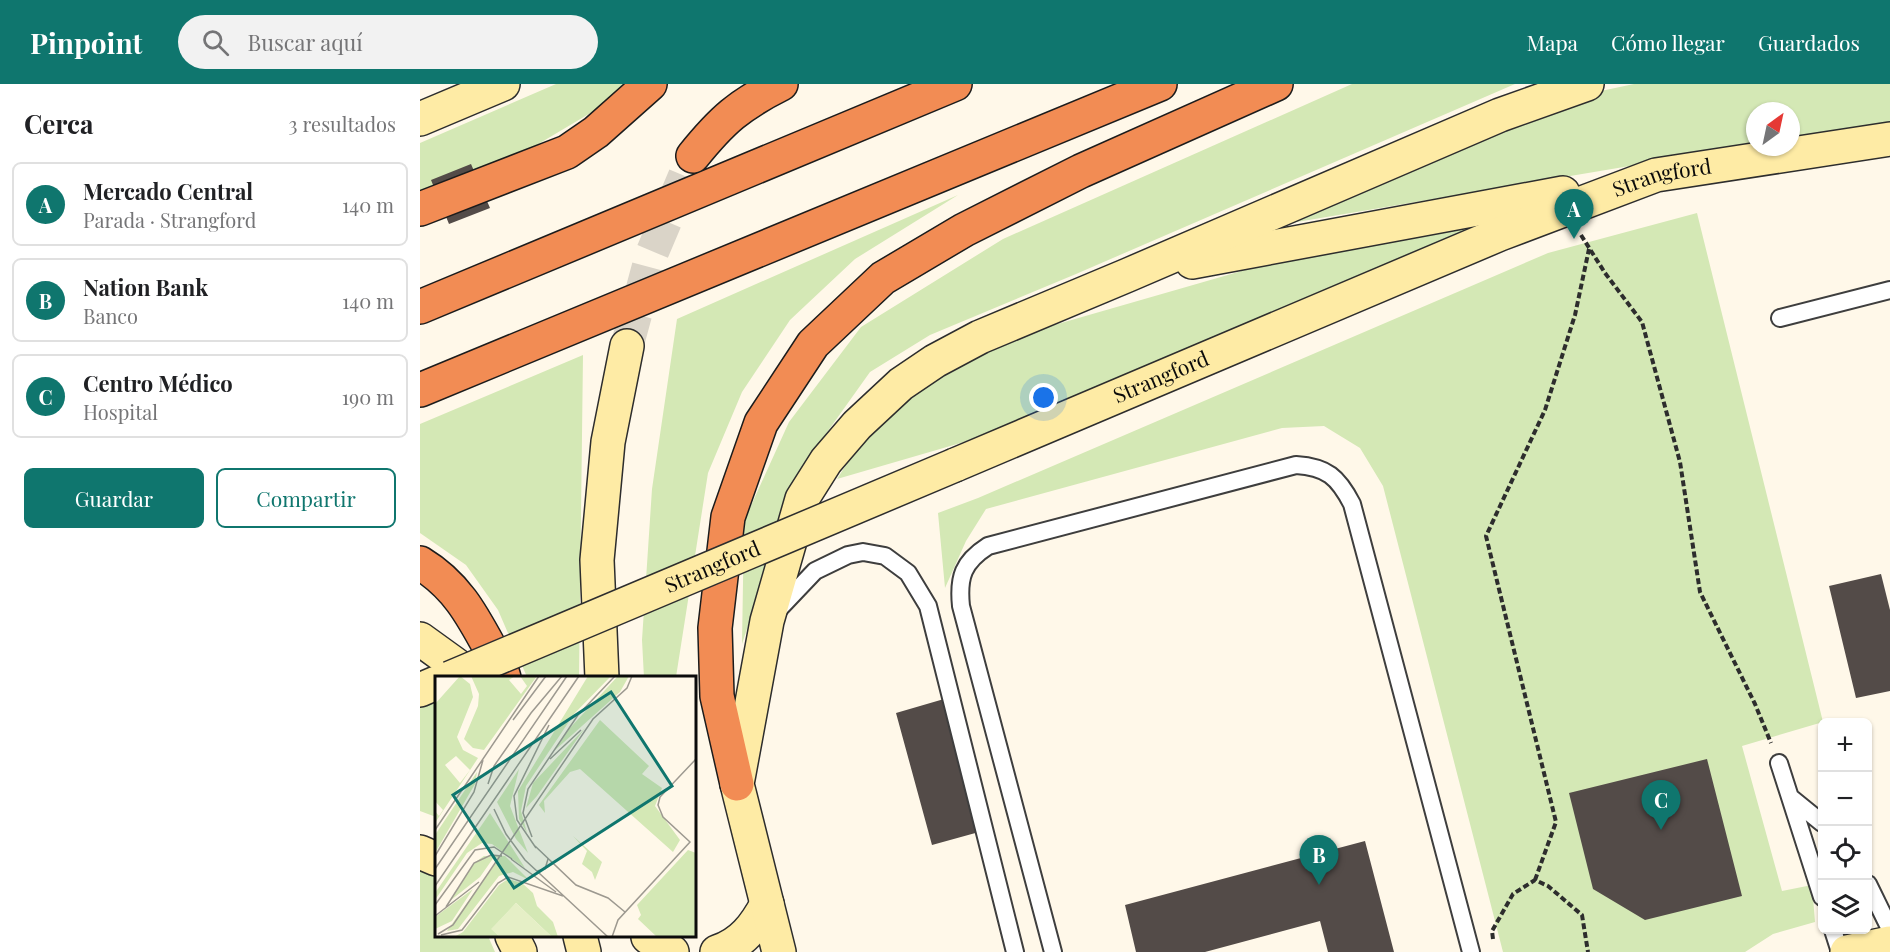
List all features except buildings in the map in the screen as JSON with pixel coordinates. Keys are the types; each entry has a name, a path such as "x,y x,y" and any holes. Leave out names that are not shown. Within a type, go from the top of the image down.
{"highway":[{"path":"420,209 567,152 596,132 650,84"},
{"path":"693,156 712,131 734,111 781,84"},
{"path":"420,306 955,84"},
{"path":"420,390 1160,84"},
{"path":"737,784 717,696 715,628 728,517 761,423 813,344 883,278 964,230 1081,171 1276,84"},
{"path":"420,563 438,574 461,598 503,676"}],"street":[{"path":"420,119 503,84"},
{"path":"779,952 737,784 766,621 802,499 826,461 857,425 901,384 935,361 980,337 1500,115 1587,84"},
{"name":"Strangford","path":"454,676 1500,234 1656,175 1890,139"},
{"path":"1128,275 1656,175"},
{"path":"602,676 597,560 608,442 627,346"},
{"path":"420,639 456,665 465,676"},
{"path":"420,852 435,859"},
{"path":"717,952 727,949 744,938 757,923 767,904"},
{"path":"512,937 520,952"},
{"path":"580,937 584,952"},
{"path":"1847,952 1890,943"}],"lane":[{"path":"1780,318 1890,290"},
{"path":"1053,952 961,606 959,588 964,569 973,556 988,546 1296,465 1314,466 1332,476 1344,489 1352,504 1471,952"},
{"path":"766,621 815,571 848,555 863,552 885,556 908,573 928,606 1015,952"},
{"path":"1779,764 1818,884"},
{"path":"1790,797 1818,820"},
{"path":"1872,892 1890,928"},
{"path":"1834,934 1840,952"}],"path":[{"path":"1580,204 1581,237 1642,322 1680,462 1700,592 1755,704 1779,764"},
{"path":"1493,942 1492,932 1513,894 1535,880 1556,822 1486,536 1545,410 1575,315 1589,249"},
{"path":"1535,880 1548,885 1582,915 1588,952"}],"green space":[{"path":"556,84 626,84 609,102 496,169 420,202 420,143"},
{"path":"1352,84 1515,84 930,335 870,372 798,473 742,644 744,521 789,422 861,327 1003,239"},
{"path":"1634,84 1890,84 1890,125 1800,138 1800,102 1746,102 1746,147 1267,227 1577,96"},
{"path":"958,195 855,259 790,320 742,392 708,473 676,676 644,676 642,640 652,489 677,319"},
{"path":"1567,200 964,442 837,479 864,437 908,390 992,343 1314,250"},
{"path":"1697,213 1822,718 1818,718 1818,723 1742,746 1782,891 1812,885 1815,922 1773,934 1745,952 1503,952 1383,486 1360,448 1324,426 1282,428 986,509 966,541 945,588 938,513 978,498 1548,253"},
{"path":"583,355 579,676 527,676 498,610 466,565 420,533 420,424"},
{"path":"435,698 435,817 420,811 420,705"},
{"path":"420,868 435,876 435,937 488,937 495,952 420,952"}],"tunnel":[{"path":"627,346 652,253 693,156"}],"place":[{"name":"Mercado Central","path":"1574,239"},
{"name":"Centro Médico","path":"1661,830"},
{"name":"Nation Bank","path":"1319,885"}]}
